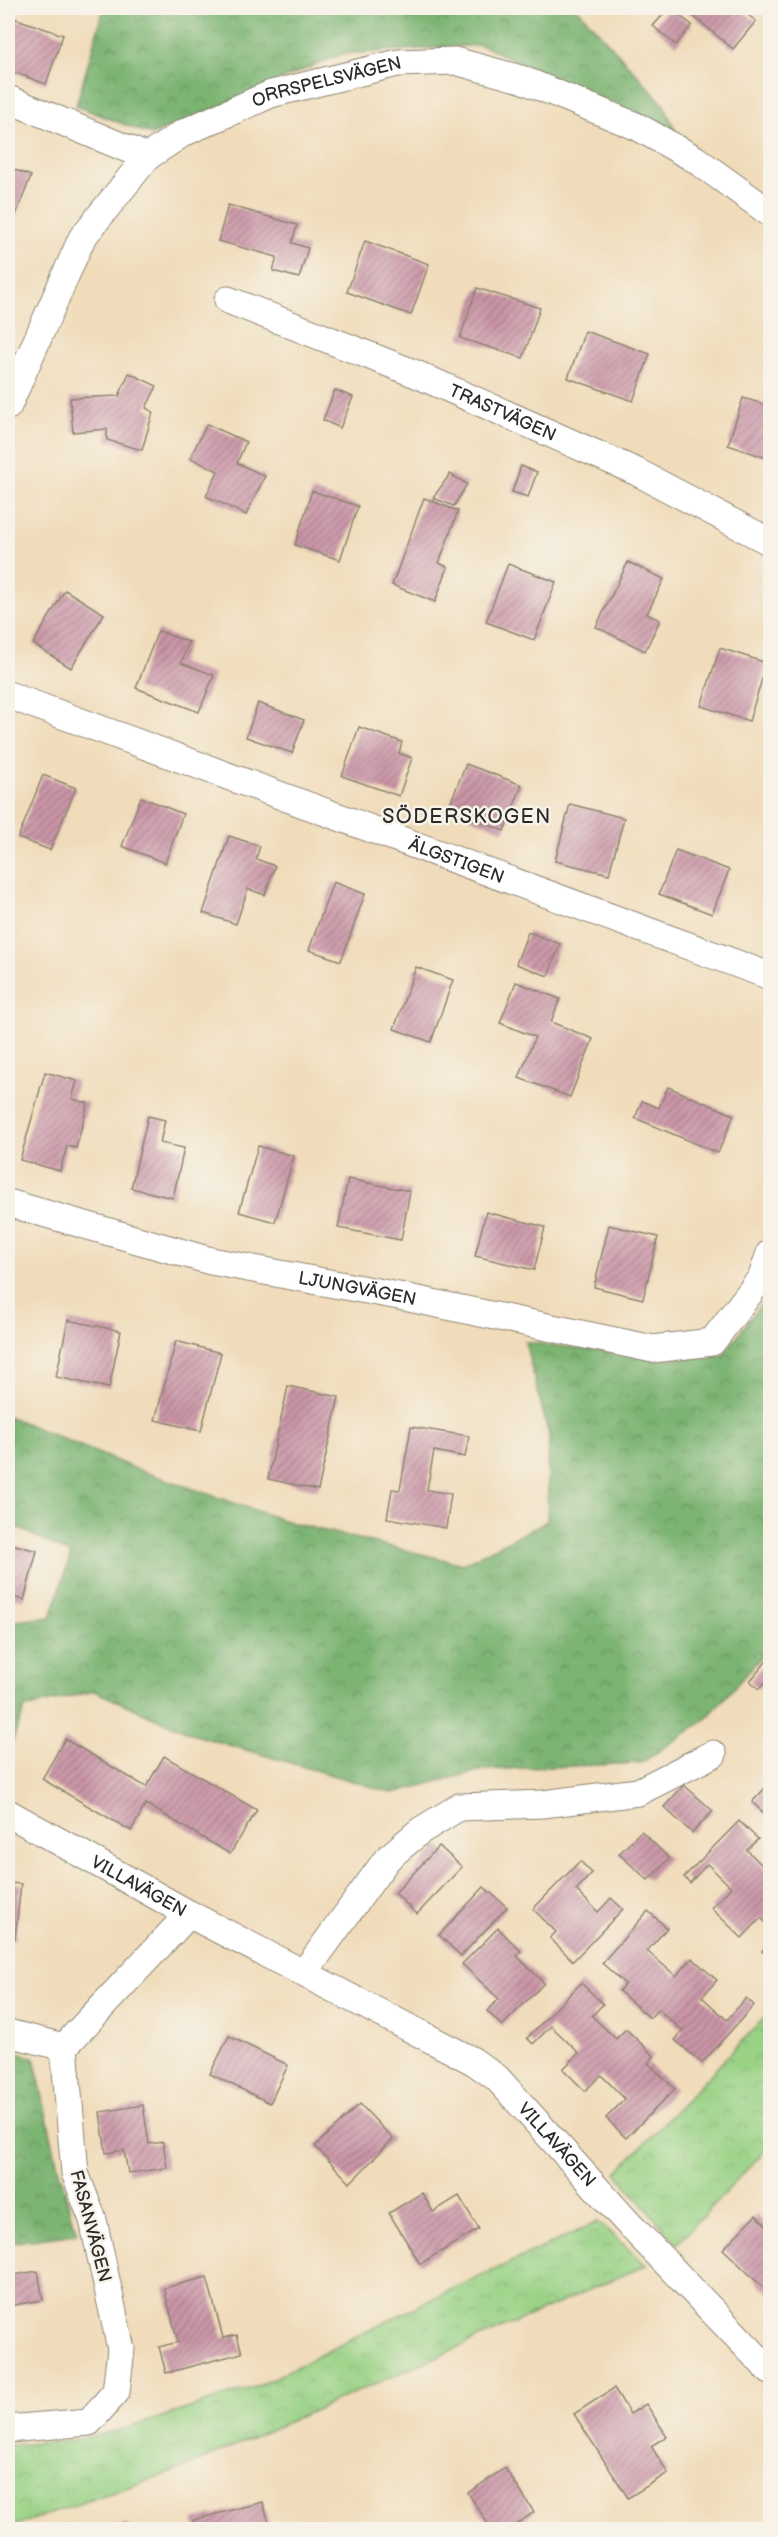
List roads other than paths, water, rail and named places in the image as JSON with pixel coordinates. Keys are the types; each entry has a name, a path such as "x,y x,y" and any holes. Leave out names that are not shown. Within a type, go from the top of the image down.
{"street":[{"name":"ORRSPELSVÄGEN","path":"8,406 82,238 147,158 183,133 271,93 398,63 455,61 521,78 638,127 695,159 771,213"},
{"path":"8,99 147,158"},
{"name":"TRASTVÄGEN","path":"228,300 416,374 638,472 771,542"},
{"name":"ÄLGSTIGEN","path":"8,695 771,976"},
{"name":"LJUNGVÄGEN","path":"8,1203 211,1261 404,1297 653,1349 712,1342 762,1277 771,1252"},
{"path":"304,1973 387,1859 420,1831 459,1807 543,1804 638,1792 713,1754"},
{"name":"VILLAVÄGEN","path":"8,1812 189,1914 473,2061 497,2078 626,2221 771,2371"},
{"path":"8,2032 64,2047 189,1914"},
{"name":"FASANVÄGEN","path":"8,2429 89,2422 116,2392 121,2349 93,2220 75,2174 64,2047"}],"district":[{"name":"SÖDERSKOGEN","path":"467,816"}]}
